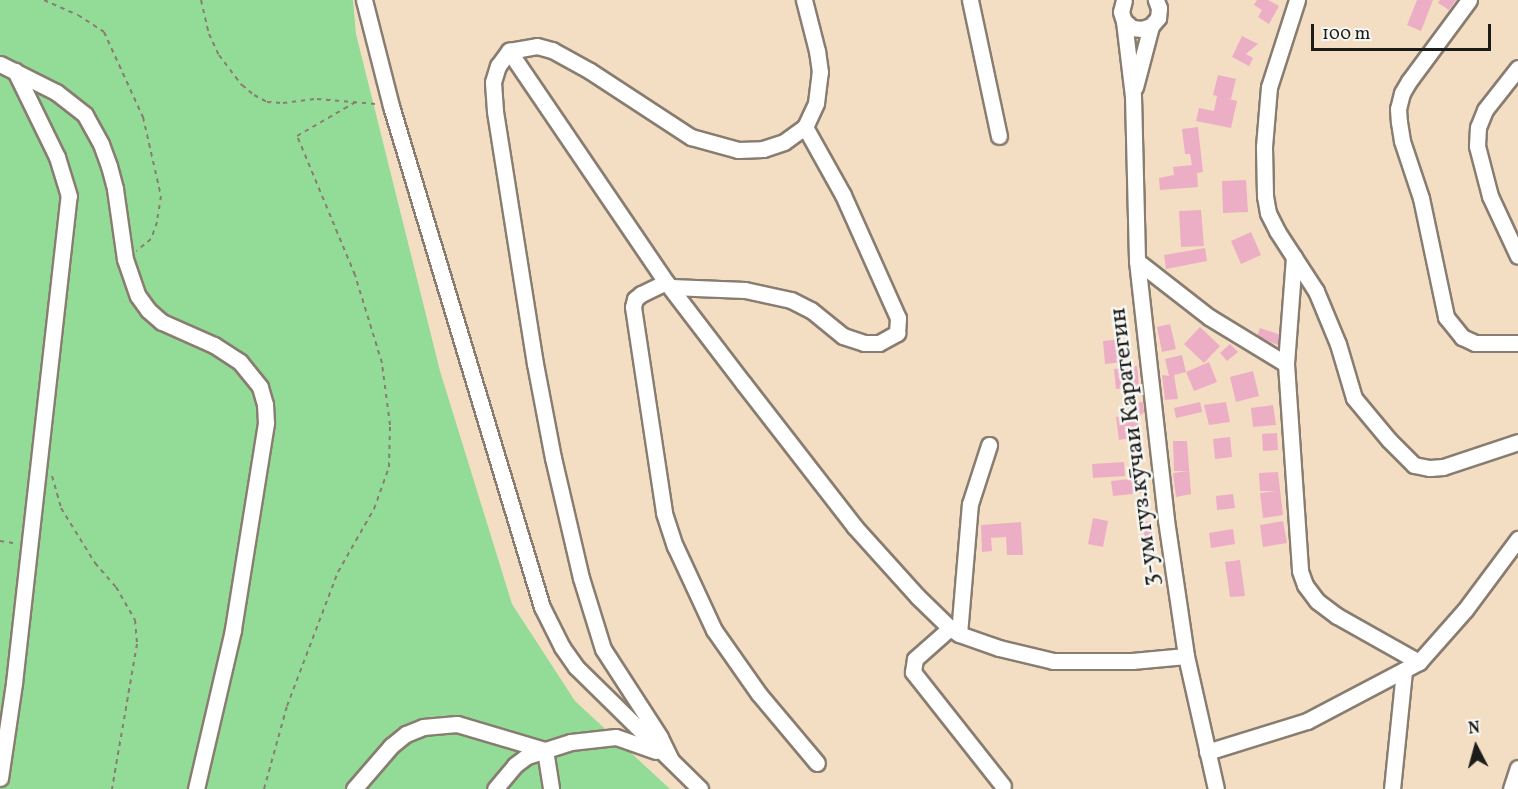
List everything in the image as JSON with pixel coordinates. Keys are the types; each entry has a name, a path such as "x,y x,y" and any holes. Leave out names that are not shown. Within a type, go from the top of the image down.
{"street":[{"path":"364,0 391,106 542,607 562,647 576,667 700,789"},
{"path":"668,757 660,737 603,649 571,536 535,364 493,96 498,66 509,51 528,46 552,50 590,71 683,132 706,143 738,150 763,148 784,142 805,127 816,103 820,72 804,0"},
{"path":"970,0 999,136"},
{"path":"1297,0 1269,87 1264,147 1268,213 1316,291 1338,344 1354,398 1389,440 1414,465 1430,468 1443,467 1518,442"},
{"path":"1470,0 1445,30 1402,93 1398,109 1401,131 1421,198 1446,317 1462,337 1475,343 1518,343"},
{"name":"3-ум гуз.кӯчаи Каратегин","path":"1133,96 1151,26 1159,13 1158,1"},
{"path":"1122,7 1137,29 1151,26"},
{"name":"3-ум гуз.кӯчаи Каратегин","path":"1122,7 1133,96 1137,261 1166,520 1186,656 1216,789"},
{"path":"509,51 668,284 854,526 917,596 954,631 999,648 1053,661 1132,661 1186,656"},
{"path":"1518,68 1485,110 1478,127 1477,146 1490,196 1518,256"},
{"path":"5,69 56,92 85,115 101,144 109,166 130,278 148,310 162,322 214,345 240,362 260,387 265,404 266,423 233,630 196,789"},
{"path":"0,778 69,196 57,157 5,69"},
{"path":"805,127 843,195 898,318 897,333 879,343 854,342 811,310 790,300 745,290 668,284 640,294 635,299 633,307 664,513 675,546 714,630 759,694 817,763"},
{"path":"1294,257 1286,364 1296,482 1297,555 1305,585 1317,600 1337,616 1419,662"},
{"path":"1137,261 1209,318 1286,364"},
{"path":"989,445 970,504 954,631 915,659 913,672 1003,786"},
{"path":"1207,752 1306,721 1419,662 1465,610 1518,539"},
{"path":"1392,789 1404,671"},
{"path":"354,789 391,746 406,734 423,727 457,724 545,750"},
{"path":"495,789 515,765 527,756 571,742 604,736 628,740 668,757"},
{"path":"545,750 551,789"},
{"path":"1511,789 1518,768"}],"path":[{"path":"44,0 93,24 104,32 143,117 161,196 157,222 151,239 125,259"},
{"path":"201,0 209,34 219,55 242,85 254,95 267,102 283,103 316,99 359,100 391,106"},
{"path":"264,789 287,706 338,572 374,509 389,467 390,425 382,363 356,275 297,136 359,100"},
{"path":"51,474 66,516 95,563 116,586 135,620 137,644 112,789"},
{"path":"0,542 29,546"}],"green space":[{"path":"0,0 353,0 356,34 440,371 512,604 575,701 670,789 0,789"}],"building":[{"path":"1257,0 1268,0 1279,6 1269,24 1258,17 1262,10 1254,5"},
{"path":"1417,0 1433,0 1421,31 1407,25"},
{"path":"1440,0 1456,0 1449,10 1438,3"},
{"path":"1242,36 1258,44 1246,54 1253,58 1249,66 1232,57"},
{"path":"1218,75 1236,79 1231,99 1225,98 1237,101 1231,128 1196,121 1199,108 1214,111 1217,96 1213,95"},
{"path":"1198,127 1203,172 1197,173 1198,187 1160,190 1159,178 1174,175 1173,167 1192,165 1190,154 1185,154 1182,129"},
{"path":"1246,180 1248,212 1223,213 1222,181"},
{"path":"1201,210 1204,246 1181,247 1179,211"},
{"path":"1251,232 1261,255 1241,264 1231,241"},
{"path":"1205,248 1207,261 1166,269 1164,255"},
{"path":"1170,324 1176,349 1162,352 1157,327"},
{"path":"1200,327 1220,346 1204,363 1184,344"},
{"path":"1260,328 1281,335 1278,345 1257,337"},
{"path":"1122,339 1124,362 1105,364 1103,341"},
{"path":"1230,344 1238,352 1227,361 1220,353"},
{"path":"1182,355 1186,372 1174,375 1178,399 1165,400 1162,375 1169,376 1165,359"},
{"path":"1209,362 1217,382 1194,391 1186,372"},
{"path":"1137,366 1139,386 1116,389 1114,369"},
{"path":"1253,371 1259,396 1236,402 1230,377"},
{"path":"1143,402 1144,412 1137,419 1139,437 1119,440 1116,417 1136,414 1135,403"},
{"path":"1200,402 1202,412 1176,418 1174,408"},
{"path":"1226,402 1230,422 1209,425 1204,405"},
{"path":"1273,405 1276,425 1253,427 1251,408"},
{"path":"1277,433 1278,450 1263,451 1262,434"},
{"path":"1230,437 1232,457 1215,459 1213,439"},
{"path":"1173,441 1187,441 1191,494 1176,497 1173,473 1188,471 1174,471"},
{"path":"1124,462 1125,476 1093,478 1092,464"},
{"path":"1278,472 1283,515 1263,518 1260,493 1276,491 1260,491 1259,473"},
{"path":"1140,478 1142,493 1113,496 1111,481"},
{"path":"1233,494 1235,508 1217,510 1216,496"},
{"path":"1093,518 1108,521 1103,547 1088,544"},
{"path":"1151,521 1153,542 1145,543 1143,522"},
{"path":"1283,521 1287,543 1263,547 1260,525"},
{"path":"1021,522 1023,555 1007,555 1006,537 991,538 992,551 982,552 981,525"},
{"path":"1233,529 1235,544 1211,548 1209,533"},
{"path":"1240,560 1245,596 1230,597 1225,562"}]}
